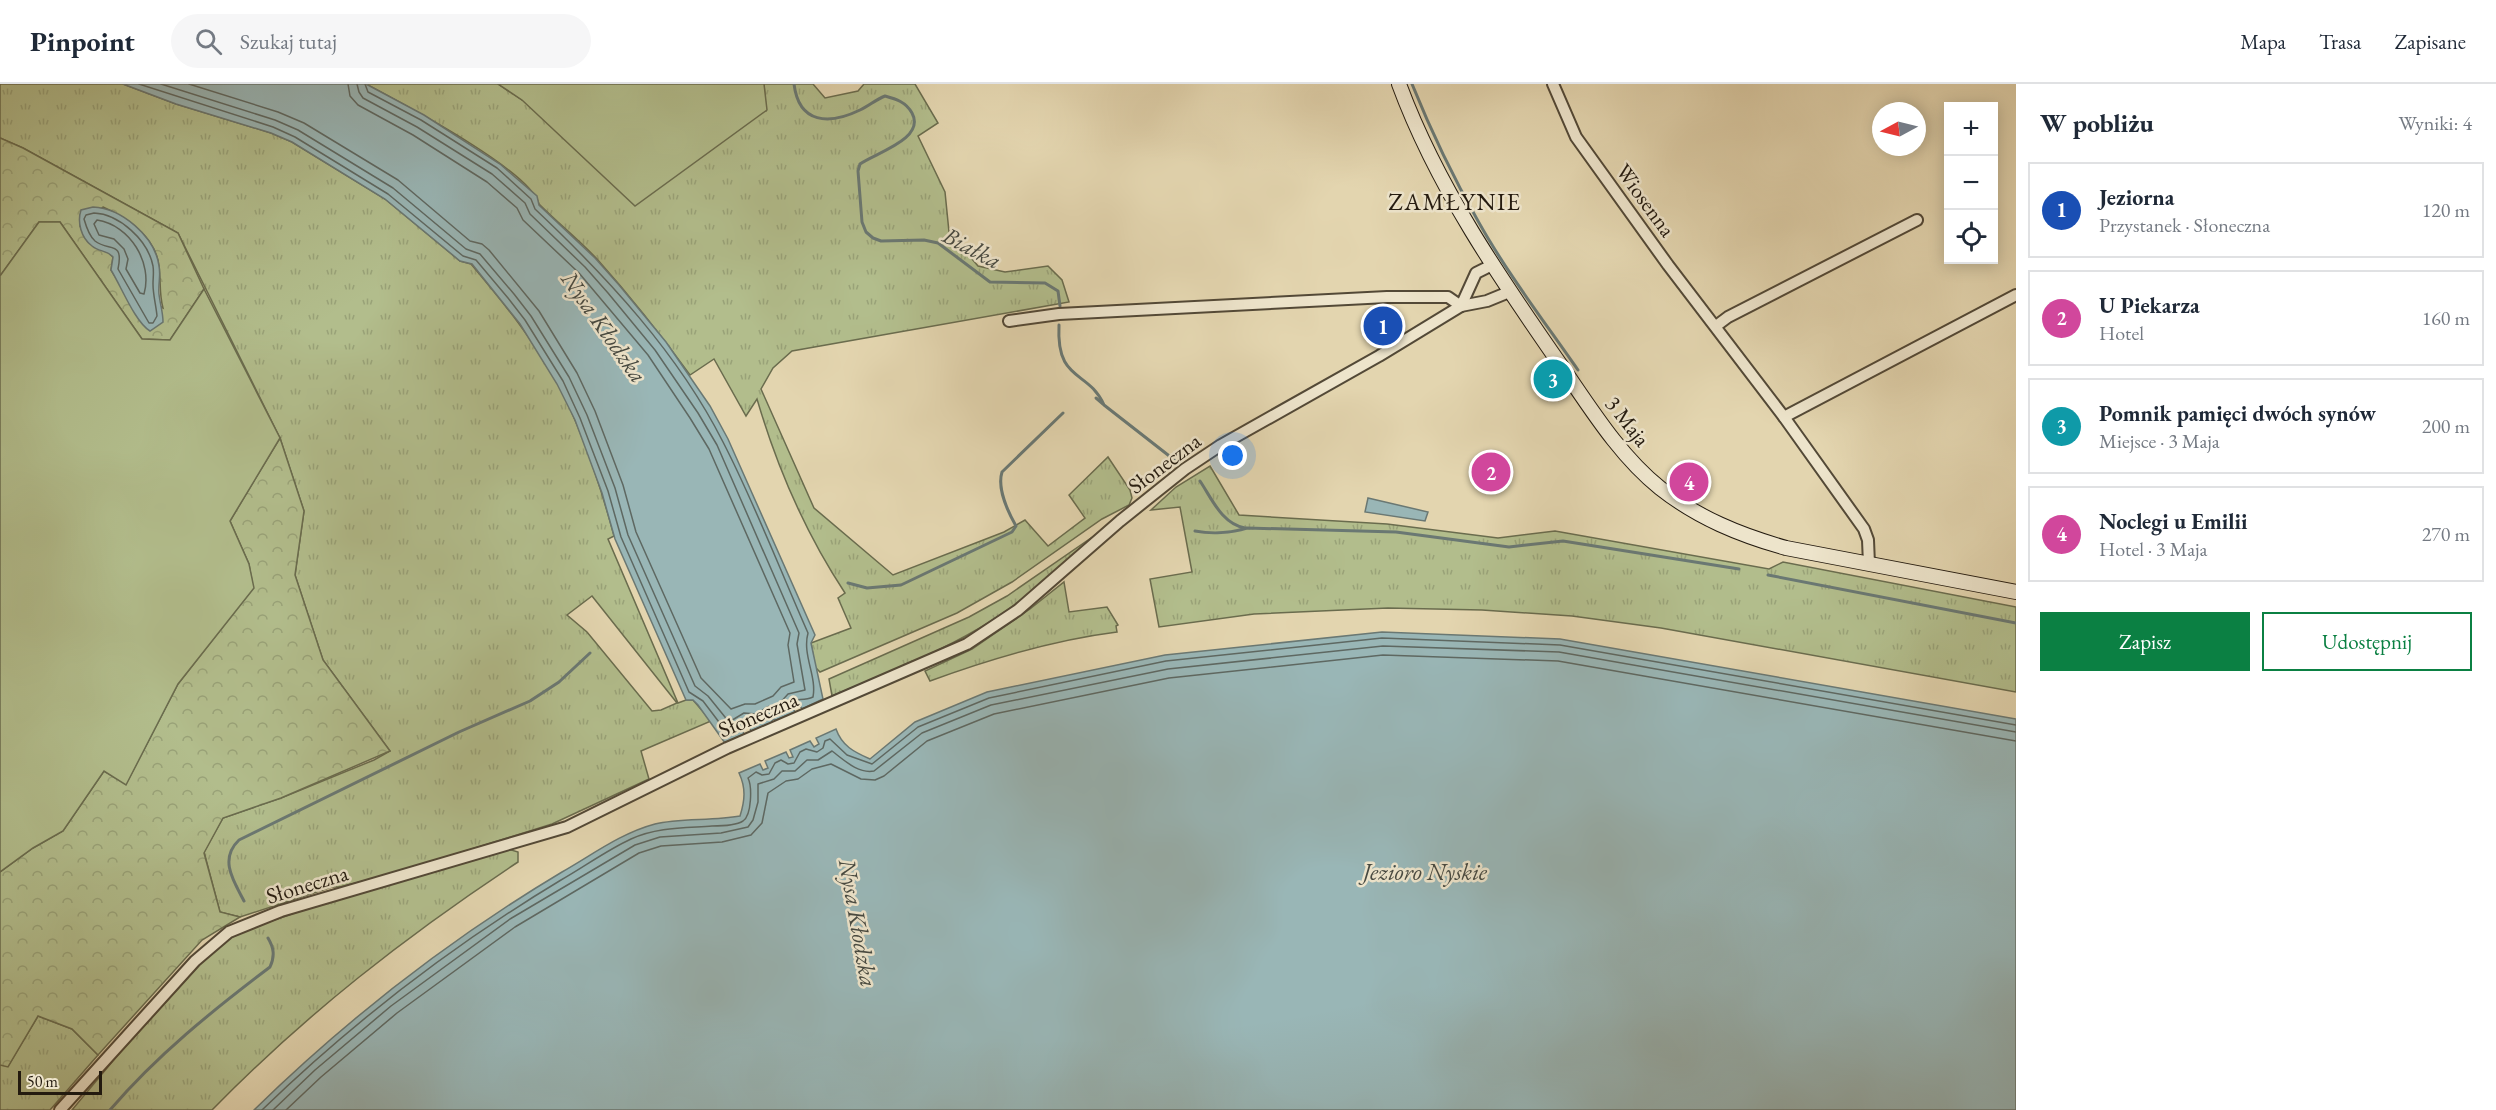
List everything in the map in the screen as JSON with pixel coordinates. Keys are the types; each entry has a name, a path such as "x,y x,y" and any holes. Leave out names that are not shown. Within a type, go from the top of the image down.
{"street":[{"name":"3 Maja","path":"1400,84 1450,194 1509,292 1615,441 1659,487 1694,512 1753,538 1786,548 2016,592"},
{"name":"Wiosenna","path":"1568,84 1554,87 1576,137 1784,417 1864,529 1868,540 1869,564"},
{"path":"1716,326 1917,220"},
{"path":"1009,321 1059,314 1387,297 1448,297 1461,306 1476,273 1492,265"},
{"name":"Słoneczna","path":"60,1110 195,961 228,932 282,911 567,827 728,748 967,644 1018,610 1120,521 1185,469 1254,425 1379,356 1461,306 1487,301 1509,292"},
{"path":"1784,417 2016,295"}],"green space":[{"path":"0,84 123,84 292,142 385,199 460,261 471,264 528,337 558,384 583,439 597,478 614,536 608,539 678,703 693,700 711,721 641,751 649,779 552,824 395,873 332,887 240,917 220,912 204,852 223,818 281,798 374,760 390,751 323,660 295,575 304,511 280,438 178,233 23,148 0,138","holes":["592,596 677,703 652,711 587,632 567,615"]},
{"path":"366,84 498,84 522,100 766,111 764,84 813,84 825,98 858,91 864,84 915,84 938,123 918,136 945,192 949,232 978,266 1005,272 1048,266 1062,280 1069,302 792,351 773,368 761,389 814,508 893,575 1004,532 1025,520 1048,546 1085,518 1069,495 1108,457 1130,490 1132,498 1129,505 1102,519 1012,582 957,613 820,672 815,667 811,643 851,628 838,598 845,593 805,524 783,475 757,399 746,416 714,359 690,375 609,273 539,204 530,190 513,174 462,138"},
{"path":"498,84 764,84 767,110 635,206 522,100"},
{"path":"0,138 23,148 178,233 204,289 170,340 142,339 60,222 39,222 0,276","holes":["103,207 139,230 147,238 157,256 163,308 118,281 111,270 113,257 108,252 92,245 84,235 80,226"]},
{"path":"39,222 60,222 142,339 170,340 204,289 280,438 230,521 249,564 254,588 178,684 126,785 104,771 63,831 33,848 0,872 0,276"},
{"path":"280,438 304,511 295,575 323,660 390,751 281,798 223,818 204,853 220,912 240,917 202,940 98,1055 72,1029 38,1016 8,1067 0,1065 0,872 33,848 63,831 104,771 126,784 178,684 253,588 249,564 230,521"},
{"path":"1210,466 1239,515 1387,524 1498,538 1555,531 1769,569 1783,562 2016,607 2016,692 1661,628 1572,616 1482,610 1388,608 1254,614 1159,627 1150,579 1192,572 1180,507 1151,510 1176,487"},
{"path":"1104,529 1043,582 995,619 943,648 832,696 829,679 969,617 1007,596"},
{"path":"1064,582 1069,612 1107,607 1118,625 1116,626 1117,632 1022,651 930,681 925,671 972,649 1030,609"},
{"path":"508,849 518,852 518,862 436,918 358,978 284,1041 212,1110 72,1110 200,964 230,938 306,909"},
{"path":"38,1016 72,1029 98,1055 50,1110 0,1110 0,1065 8,1066"}],"water":[{"name":"Nysa Kłodzka","path":"123,84 366,84 424,115 500,164 537,196 539,205 595,258 666,342 710,406 728,439 815,635 811,643 823,699 802,709 799,704 793,707 795,712 776,720 773,719 771,723 751,731 749,726 742,729 744,734 725,743 698,705 693,700 686,700 615,539 602,493 575,420 557,384 520,324 472,264 460,261 385,199 292,142"},
{"path":"93,207 115,212 125,218 144,234 151,244 160,269 159,294 163,322 150,331 139,320 111,270 113,257 88,243 81,230 79,220 81,210"},
{"path":"1368,498 1428,512 1425,521 1365,512"},
{"name":"Jezioro Nyskie","path":"1382,632 1560,639 2016,719 2016,1110 254,1110 289,1076 363,1012 440,953 520,898 607,845 642,828 664,822 740,816 744,794 739,773 760,764 763,770 768,768 765,761 786,752 789,758 793,757 790,750 810,741 814,747 819,744 816,738 836,729 849,748 870,759 915,722 987,692 1165,655"}],"waterway":[{"name":"Białka","path":"794,84 802,107 817,118 827,119 848,115 885,96 897,100 910,109 914,122 906,138 860,164 858,171 862,222 866,232 873,238 881,241 924,240 938,243 990,282 1045,283 1058,291 1060,306"},
{"path":"1412,84 1443,154 1489,240 1578,370"},
{"name":"Białka","path":"1059,325 1059,344 1063,357 1074,373 1090,385 1104,405 1177,462"},
{"name":"Białka","path":"1096,398 1103,404"},
{"path":"848,583 867,588 901,585 1012,532 1016,526 1002,492 1002,472 1063,413"},
{"name":"Białka","path":"1200,481 1224,516 1237,526 1245,528"},
{"path":"1195,531 1221,532 1247,528 1396,532 1509,547 1563,541 1739,569"},
{"path":"1768,575 2016,623"},
{"path":"244,901 232,877 229,862 233,847 239,840 459,732 530,701 559,682 590,653"},
{"path":"110,1110 186,1034 270,967 273,952 268,938"}],"place":[{"name":"Jeziorna","path":"1383,326"},
{"name":"Pomnik pamięci dwóch synów","path":"1553,379"},
{"name":"U Piekarza","path":"1491,472"},
{"name":"Noclegi u Emilii","path":"1689,482"}],"district":[{"name":"ZAMŁYNIE","path":"1455,202"}]}
